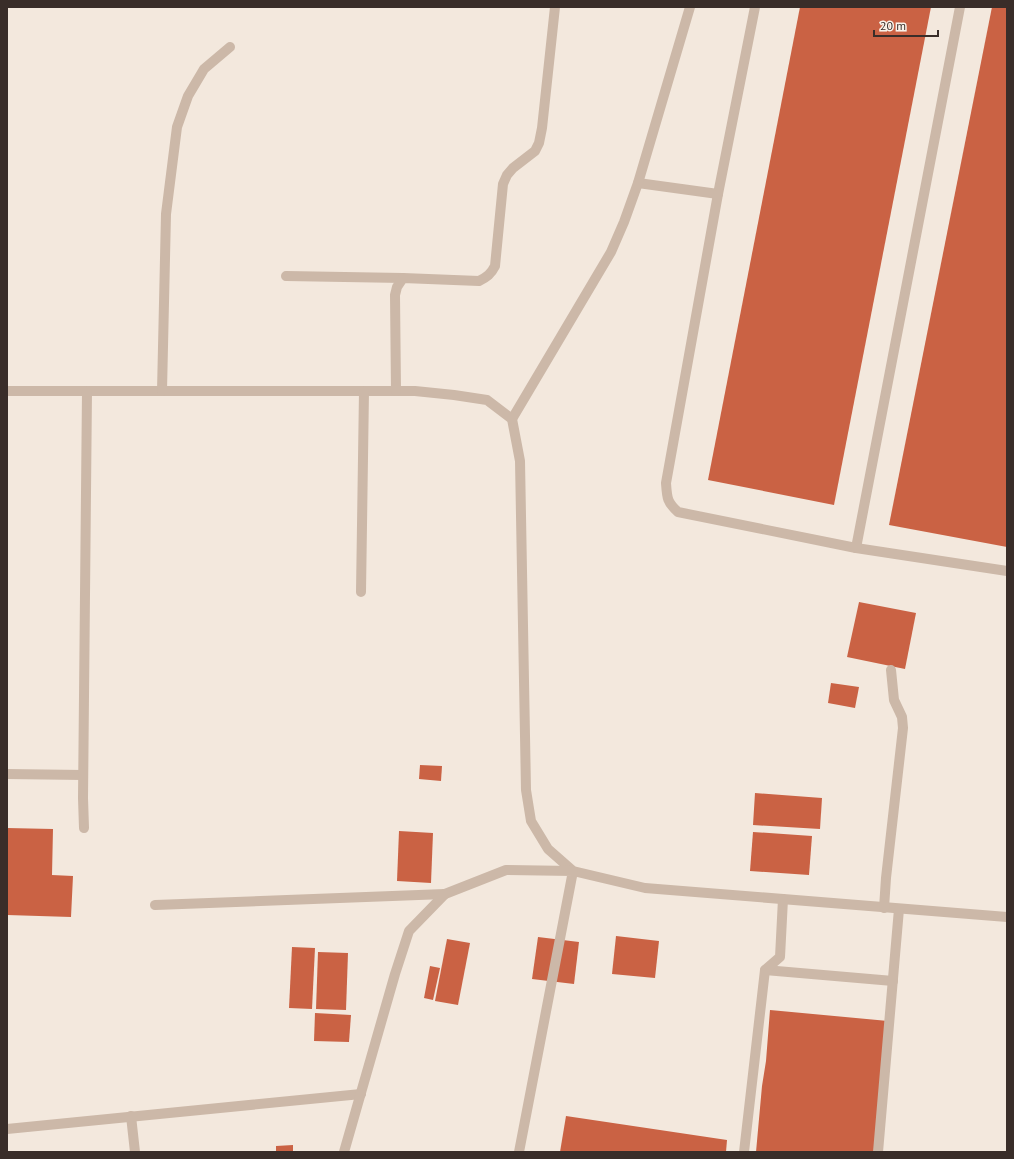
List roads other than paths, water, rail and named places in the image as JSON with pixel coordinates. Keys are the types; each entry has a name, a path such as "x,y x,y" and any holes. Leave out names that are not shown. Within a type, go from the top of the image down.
{"street":[{"path":"286,276 479,281 492,273 495,266 503,184 507,175 513,168 535,151 539,143 542,128 555,7"},
{"path":"573,871 548,849 531,821 526,790 520,461 512,418 611,252 624,222 638,183 690,7"},
{"path":"755,7 718,194 666,483 667,495 670,504 678,512 856,548 1007,571"},
{"path":"856,548 960,7"},
{"path":"162,391 166,214 177,127 188,96 204,69 230,47"},
{"path":"638,183 718,194"},
{"path":"396,391 395,295 397,287 403,278"},
{"path":"7,391 423,392 487,400 512,418"},
{"path":"84,828 83,774 87,391"},
{"path":"361,592 364,391"},
{"path":"884,908 903,728 902,717 894,700 891,670"},
{"path":"7,774 83,774"},
{"path":"155,905 445,894 506,870 573,871 644,888 1007,917"},
{"path":"519,1152 573,871"},
{"path":"344,1152 395,974 409,931 445,894"},
{"path":"744,1152 765,970 780,957 783,899"},
{"path":"878,1152 899,909"},
{"path":"765,970 893,981"},
{"path":"7,1129 361,1094"},
{"path":"131,1116 135,1152"}]}
